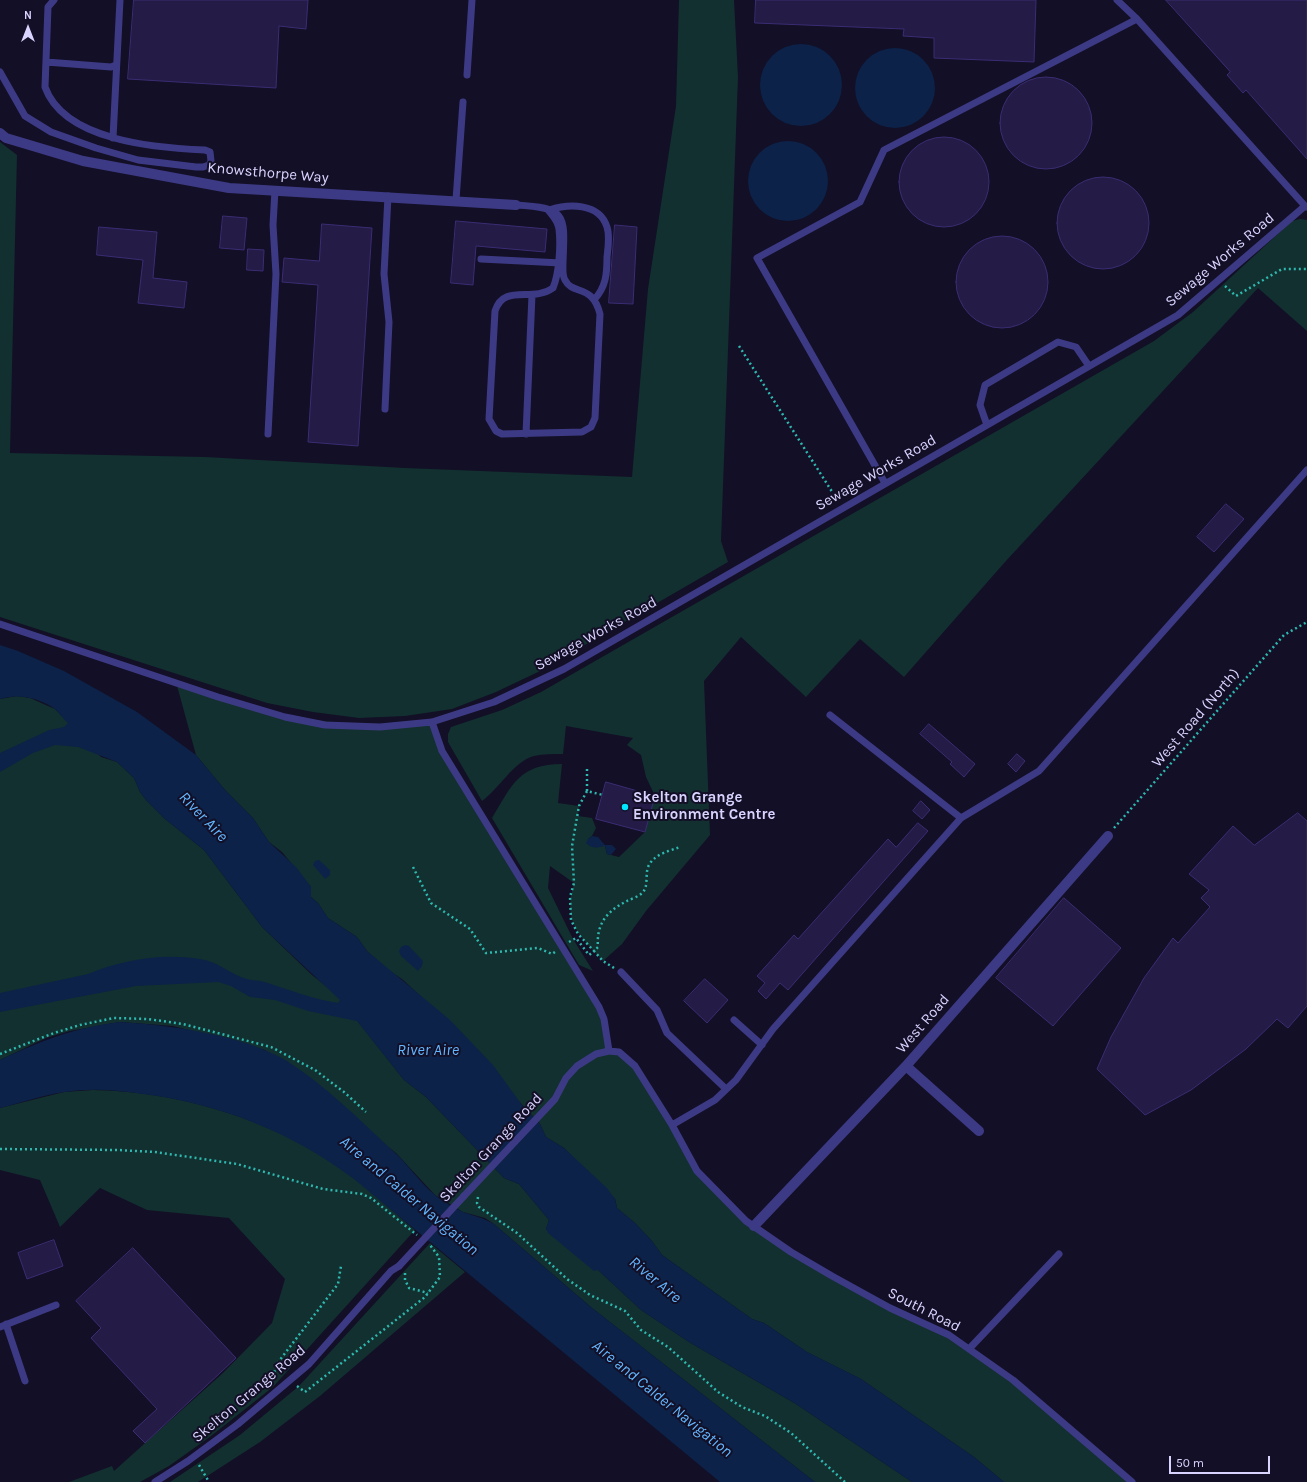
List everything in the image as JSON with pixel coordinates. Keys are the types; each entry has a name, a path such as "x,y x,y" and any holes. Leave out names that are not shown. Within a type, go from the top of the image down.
{"street":[{"name":"Knowsthorpe Way","path":"0,133 6,138 83,161 230,188 516,204"},
{"name":"West Road","path":"754,1226 906,1066 1108,836"},
{"path":"906,1066 979,1131"}],"lane":[{"path":"0,72 25,116 51,132 96,148 138,160 203,167 209,165 211,161 210,152 205,150 142,145 113,138 72,119 57,109 49,99 45,87 48,7 54,0"},
{"path":"113,138 120,0"},
{"path":"467,75 472,0"},
{"path":"1117,0 1137,19 1306,206"},
{"path":"885,483 757,258 860,202 884,150 1137,19"},
{"path":"46,62 111,67 116,65"},
{"path":"456,200 463,102"},
{"path":"268,434 276,274 272,225 274,190"},
{"path":"385,409 390,322 384,274 388,196"},
{"path":"516,204 541,206 548,210 556,221 559,229 560,263 565,281 569,286 584,291 594,300 600,314 594,423 587,430 582,432 502,434 496,430 489,419 496,306 499,301 508,295 540,295 553,288 560,263"},
{"path":"548,210 562,206 584,207 594,210 602,217 607,227 608,237 607,276 605,285 594,300"},
{"name":"Sewage Works Road","path":"0,624 218,697 285,717 325,725 380,727 432,722 494,702 564,669 1178,315 1306,206"},
{"path":"481,259 560,263"},
{"path":"526,434 532,295"},
{"path":"987,425 980,405 985,384 1058,342 1076,347 1089,366"},
{"path":"432,722 442,751 599,1008 604,1019 609,1051 619,1052 635,1066 672,1125 715,1100 736,1080 773,1029 961,818 1039,771 1307,470"},
{"path":"830,715 961,818"},
{"path":"621,972 657,1010 667,1033 726,1089"},
{"path":"734,1020 762,1045"},
{"name":"Skelton Grange Road","path":"155,1482 194,1458 238,1424 309,1364 391,1271 399,1266 555,1099 566,1078 577,1066 596,1054 609,1051"},
{"name":"South Road","path":"672,1125 697,1171 746,1221 791,1252 832,1276 890,1308 949,1335 1013,1380 1132,1482"},
{"path":"969,1349 1059,1254"},
{"path":"25,1381 3,1325 56,1305"}],"path":[{"path":"1219,280 1236,296 1282,269 1307,269"},
{"path":"739,346 842,508"},
{"name":"West Road (North)","path":"1108,836 1284,634 1307,622"},
{"path":"587,766 587,791 579,806 572,846 574,883 570,897 571,920 578,934 603,961 621,972"},
{"path":"587,791 603,794"},
{"path":"413,867 431,903 470,929 486,953 538,948 552,954 576,938 589,955 598,947 597,936 600,924 609,913 641,894 647,884 649,866 659,855 680,847"},
{"path":"0,1054 54,1033 80,1025 114,1018 162,1021 226,1034 271,1047 315,1070 344,1092 366,1112"},
{"path":"0,1149 118,1150 155,1152 237,1164 323,1189 362,1194 371,1198 423,1239"},
{"path":"478,1192 477,1203 480,1208 517,1233 567,1279 590,1295 624,1311 641,1330 668,1347 718,1392 742,1407 765,1416 791,1432 845,1482"},
{"path":"289,1381 305,1392 428,1293 440,1278 441,1262 437,1253 428,1244"},
{"path":"265,1401 276,1365 332,1293 341,1277 341,1266"},
{"path":"405,1280 409,1288 428,1293"},
{"path":"194,1458 209,1482"}],"green space":[{"path":"679,0 734,0 738,77 721,541 728,562 538,672 496,692 452,709 405,716 359,718 313,712 267,703 0,617 0,142 17,155 10,453 205,457 405,468 632,477 648,289 676,106"},
{"path":"1300,219 1307,220 1307,331 1258,288 1005,562 904,677 860,639 806,697 741,637 704,681 710,835 646,911 622,944 603,961 586,943 575,927 570,908 574,883 550,866 548,888 573,939 593,971 579,965 492,818 512,786 526,772 547,765 562,764 558,803 579,806 578,816 592,818 596,828 592,836 588,839 605,846 607,854 619,857 645,832 655,796 646,777 641,755 627,745 633,738 566,726 563,754 537,755 526,759 513,769 489,796 482,801 448,742 448,734 451,727 502,710 541,692 1154,341 1193,312 1292,221"},
{"path":"176,682 285,717 380,727 432,722 442,751 599,1007 609,1051 628,1058 697,1171 746,1221 791,1252 949,1335 1013,1380 1132,1482 1004,1482 974,1457 861,1379 807,1352 764,1323 752,1319 662,1255 652,1241 635,1223 617,1208 615,1199 564,1148 546,1137 540,1124 427,1002 402,979 385,968 367,951 357,937 328,918 318,903 311,897 311,887 282,852 269,842 253,818 225,790 196,755"},
{"path":"17,696 30,698 55,709 101,757 117,762 134,778 140,792 146,800 165,819 204,850 262,927 312,975 336,994 404,1080 426,1097 504,1178 519,1184 549,1220 546,1229 598,1270 641,1310 689,1342 796,1404 912,1482 815,1482 592,1308 494,1224 485,1218 463,1212 435,1195 396,1153 265,1050 173,1026 120,1022 70,1031 46,1038 0,1060 0,699"},
{"path":"93,1090 123,1091 153,1095 212,1108 241,1117 297,1141 323,1156 359,1182 415,1230 273,1387 211,1436 169,1466 140,1482 69,1482 112,1466 114,1471 223,1373 272,1323 285,1279 229,1218 147,1210 100,1188 60,1227 40,1180 0,1170 0,1108 64,1092"},
{"path":"430,1243 465,1272 320,1396 260,1442 198,1482 170,1482 240,1435 299,1386"}],"water":[{"path":"801,44 817,47 830,56 839,69 842,85 839,101 830,114 817,123 801,126 785,123 772,114 763,101 760,85 763,69 772,56 785,47"},
{"path":"895,48 910,51 923,60 932,73 935,88 932,103 923,116 910,125 895,128 880,125 867,116 858,103 855,88 858,73 867,60 880,51"},
{"path":"788,141 803,144 816,153 825,166 828,181 825,196 816,209 803,218 788,221 773,218 760,209 751,196 748,181 751,166 760,153 773,144"},
{"name":"River Aire","path":"0,645 18,651 64,671 137,712 196,755 225,790 253,818 269,842 297,868 311,887 311,897 318,903 328,918 357,937 367,951 449,1019 493,1065 522,1105 540,1124 546,1137 564,1148 607,1188 615,1199 617,1208 635,1223 652,1241 662,1255 752,1319 764,1323 807,1352 861,1379 974,1457 1004,1482 912,1482 796,1404 689,1342 641,1310 598,1270 594,1271 548,1233 546,1229 549,1220 519,1184 504,1178 426,1097 404,1080 357,1021 308,1011 275,1000 250,997 231,986 218,982 136,986 0,1012 0,993 88,974 116,964 145,958 161,957 205,960 247,979 263,981 319,999 338,1003 340,1000 262,927 204,850 165,819 146,800 140,792 134,778 117,762 78,747 55,745 33,753 0,772 0,753 49,730 64,727 68,723 55,709 36,699 14,696 0,699"},
{"path":"592,836 598,837 605,845 612,845 616,849 611,855 607,854 605,846 597,848 590,846 586,843"},
{"path":"319,860 330,870 330,875 325,879 313,865 315,861"},
{"path":"405,945 409,946 423,961 422,966 418,971 401,956 399,951 401,947"},
{"name":"Aire and Calder Navigation","path":"120,1022 184,1029 228,1038 250,1044 287,1061 329,1092 355,1115 398,1156 429,1190 448,1204 463,1212 494,1224 592,1308 815,1482 720,1482 354,1179 330,1162 280,1134 227,1113 200,1105 124,1091 94,1090 57,1093 0,1108 0,1060 31,1046 73,1031"}],"building":[{"path":"134,0 308,0 306,29 279,26 276,88 128,79"},
{"path":"756,0 1036,0 1034,62 934,58 934,38 903,36 904,29 755,23"},
{"path":"1166,0 1307,0 1307,159 1246,90 1243,93 1227,75 1230,72"},
{"path":"1046,77 1064,80 1079,90 1089,105 1092,123 1089,141 1079,156 1064,166 1046,169 1028,166 1013,156 1003,141 1000,123 1003,105 1013,90 1028,80"},
{"path":"935,137 953,137 969,144 982,157 989,173 989,191 982,207 969,220 953,227 935,227 919,220 906,207 899,191 899,173 906,157 919,144"},
{"path":"1103,177 1120,181 1135,191 1145,206 1149,223 1145,240 1135,255 1120,265 1103,269 1086,265 1071,255 1061,240 1057,223 1061,206 1071,191 1086,181"},
{"path":"223,216 247,218 244,250 220,248"},
{"path":"456,221 547,229 545,252 476,246 473,285 451,283"},
{"path":"322,224 372,228 358,446 308,442 318,285 282,282 284,258 319,261"},
{"path":"615,225 637,227 633,304 609,303"},
{"path":"99,227 157,232 153,278 187,282 184,308 138,303 143,260 97,255"},
{"path":"1002,236 1020,239 1035,249 1045,264 1048,282 1045,300 1035,315 1020,325 1002,328 984,325 969,315 959,300 956,282 959,264 969,249 984,239"},
{"path":"248,249 264,250 263,271 247,270"},
{"path":"1226,504 1244,519 1214,552 1197,537"},
{"path":"929,724 975,764 964,777 950,764 952,762 920,734"},
{"path":"1017,754 1025,761 1016,772 1008,764"},
{"name":"Skelton Grange Environment Centre","path":"606,782 655,796 645,832 596,819"},
{"path":"921,801 930,810 922,819 913,811"},
{"path":"1298,813 1307,821 1307,1006 1288,1028 1277,1019 1246,1049 1191,1090 1145,1115 1097,1069 1111,1037 1144,978 1173,938 1178,943 1210,907 1201,898 1209,890 1189,874 1233,826 1254,845"},
{"path":"918,823 928,831 788,990 780,983 766,999 758,991 765,983 757,976 794,935 798,939 888,839 896,847"},
{"path":"1064,898 1121,948 1053,1026 996,978"},
{"path":"705,979 728,1000 707,1023 684,1001"},
{"path":"54,1240 63,1266 27,1279 18,1253"},
{"path":"133,1248 236,1358 145,1443 133,1431 157,1409 91,1338 101,1328 76,1301"}],"place":[{"name":"Skelton Grange Environment Centre","path":"625,807"}]}
